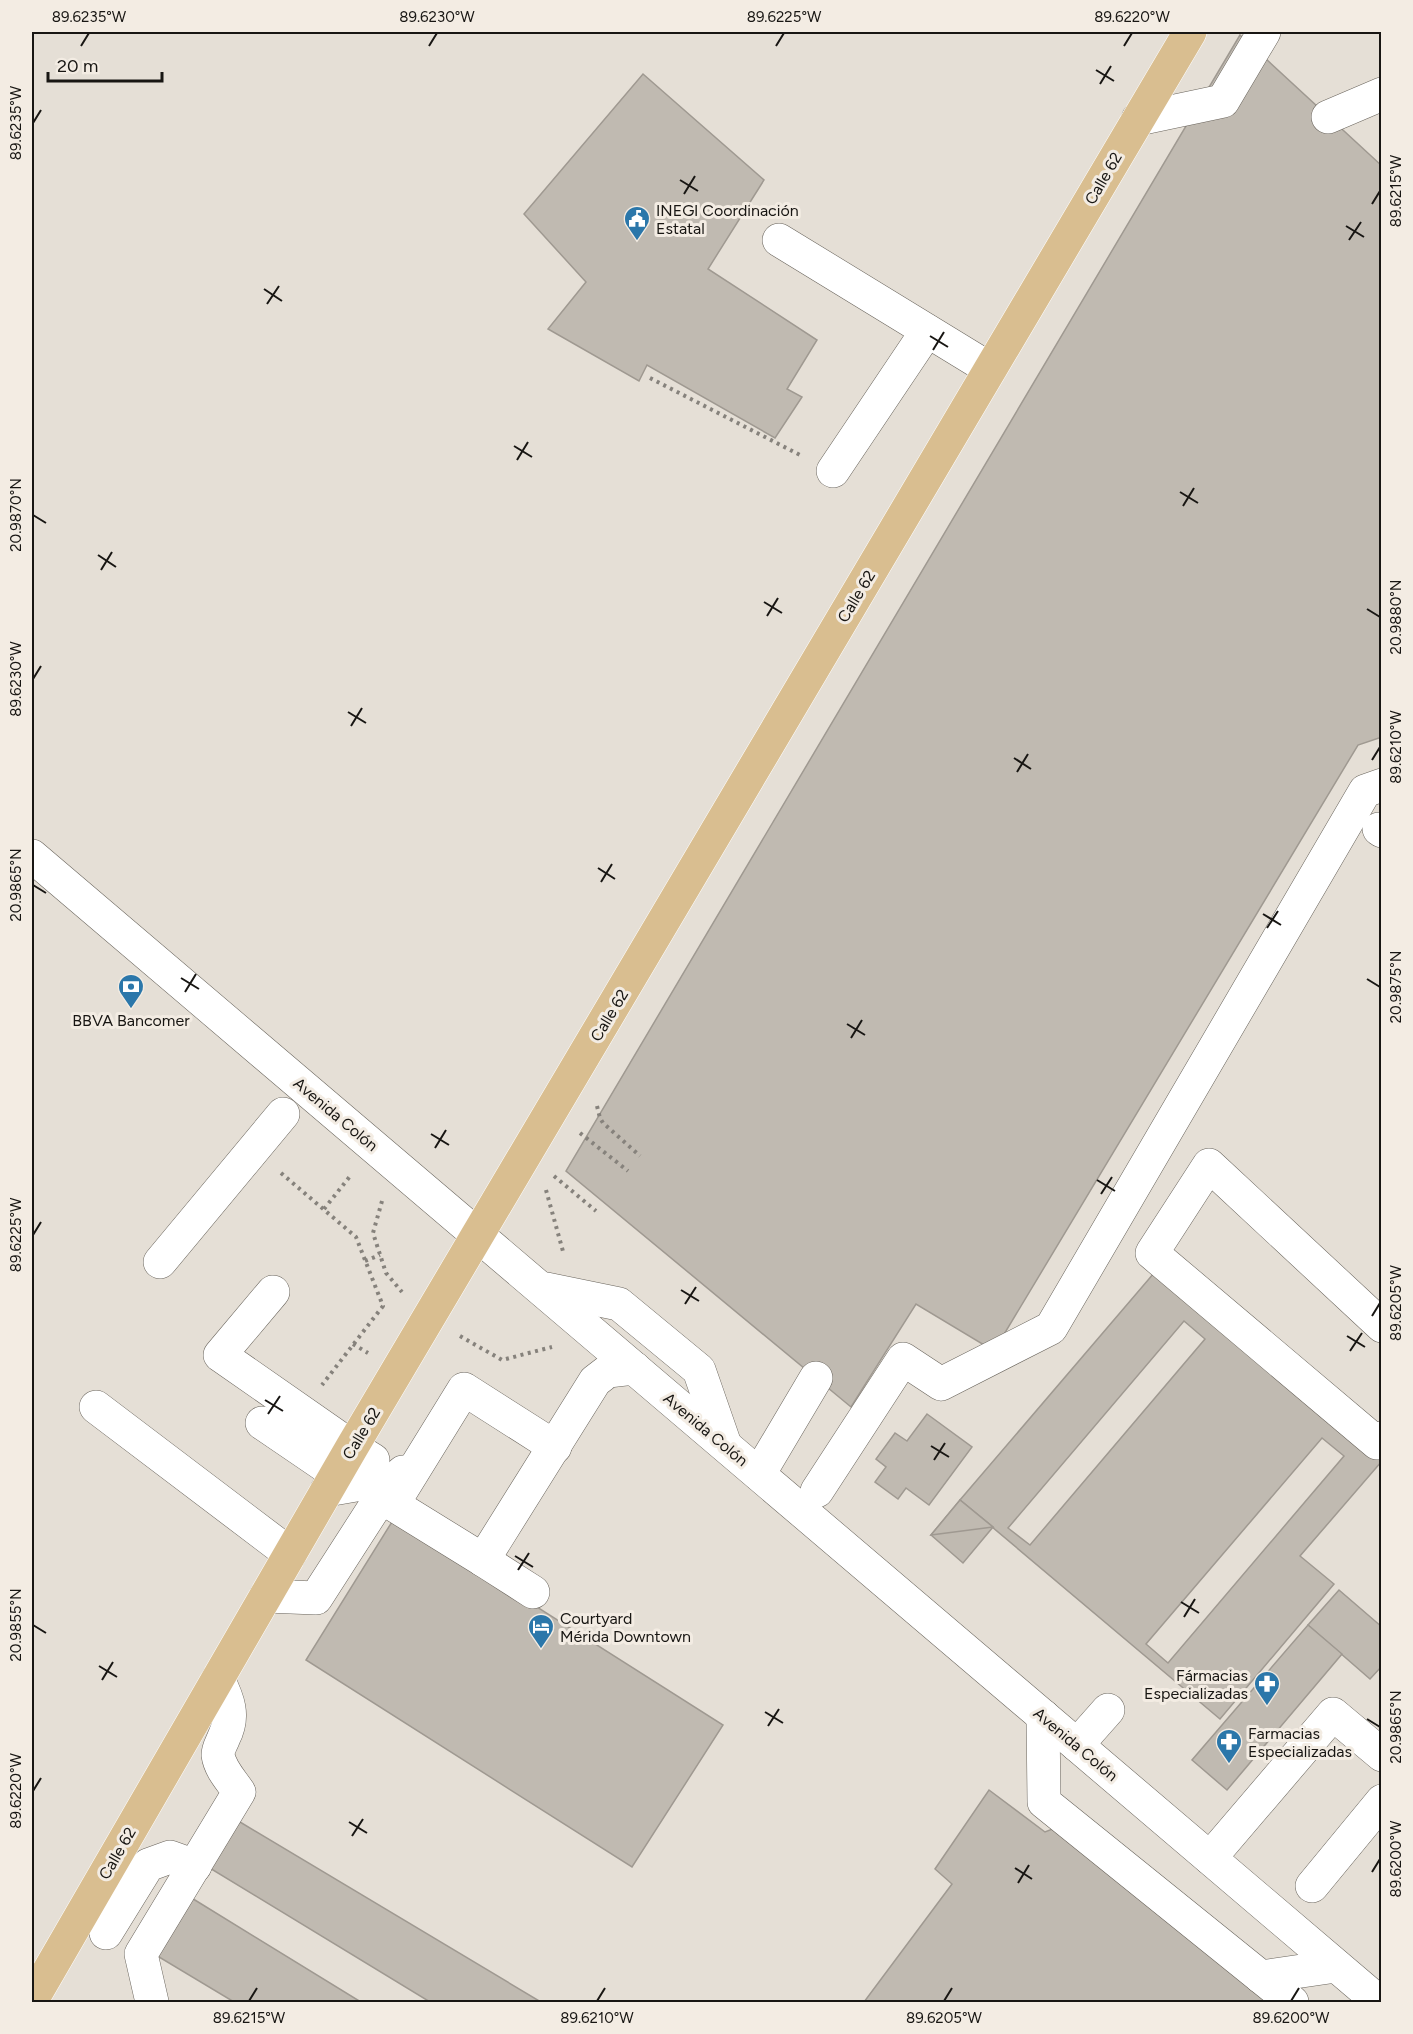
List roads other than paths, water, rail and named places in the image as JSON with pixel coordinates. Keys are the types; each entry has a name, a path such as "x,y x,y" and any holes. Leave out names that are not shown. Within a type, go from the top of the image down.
{"main road":[{"name":"Calle 62","path":"32,2000 93,1924 218,1679 290,1554 347,1468 478,1235 1190,32"}],"street":[{"path":"1138,118 1223,101 1264,32"},
{"path":"1328,117 1382,94"},
{"path":"779,240 990,369"},
{"path":"832,471 927,331"},
{"path":"817,1491 903,1359 941,1384 1051,1328 1365,791 1382,785"},
{"name":"Avenida Colón","path":"32,856 1380,2002"},
{"path":"160,1262 283,1114"},
{"path":"1382,1326 1209,1165 1152,1252 1377,1443 1382,1438"},
{"path":"542,1288 619,1304 699,1370 724,1444"},
{"path":"273,1292 220,1355 302,1412 347,1468"},
{"path":"483,1560 596,1381 608,1371 634,1368"},
{"path":"759,1474 816,1378"},
{"path":"393,1504 464,1389 555,1447"},
{"path":"96,1407 290,1554"},
{"path":"262,1423 347,1468 396,1478 421,1459"},
{"path":"266,1596 316,1598 381,1497 533,1592"},
{"path":"152,2002 141,1954 239,1792 220,1765 218,1751 229,1727 231,1716 229,1702 218,1679"},
{"path":"1077,1745 1108,1710"},
{"path":"1210,1858 1333,1714 1382,1755"},
{"path":"1043,1716 1044,1802 1292,2002"},
{"path":"1312,1886 1382,1801"},
{"path":"141,1954 93,1924 148,1865 170,1857 195,1866"},
{"path":"1261,1977 1336,1966"}],"place":[{"name":"INEGI Coordinación Estatal","path":"637,242"},
{"name":"BBVA Bancomer","path":"131,1010"},
{"name":"Courtyard Mérida Downtown","path":"541,1650"},
{"name":"Fármacias Especializadas","path":"1267,1707"},
{"name":"Farmacias Especializadas","path":"1229,1765"}]}
